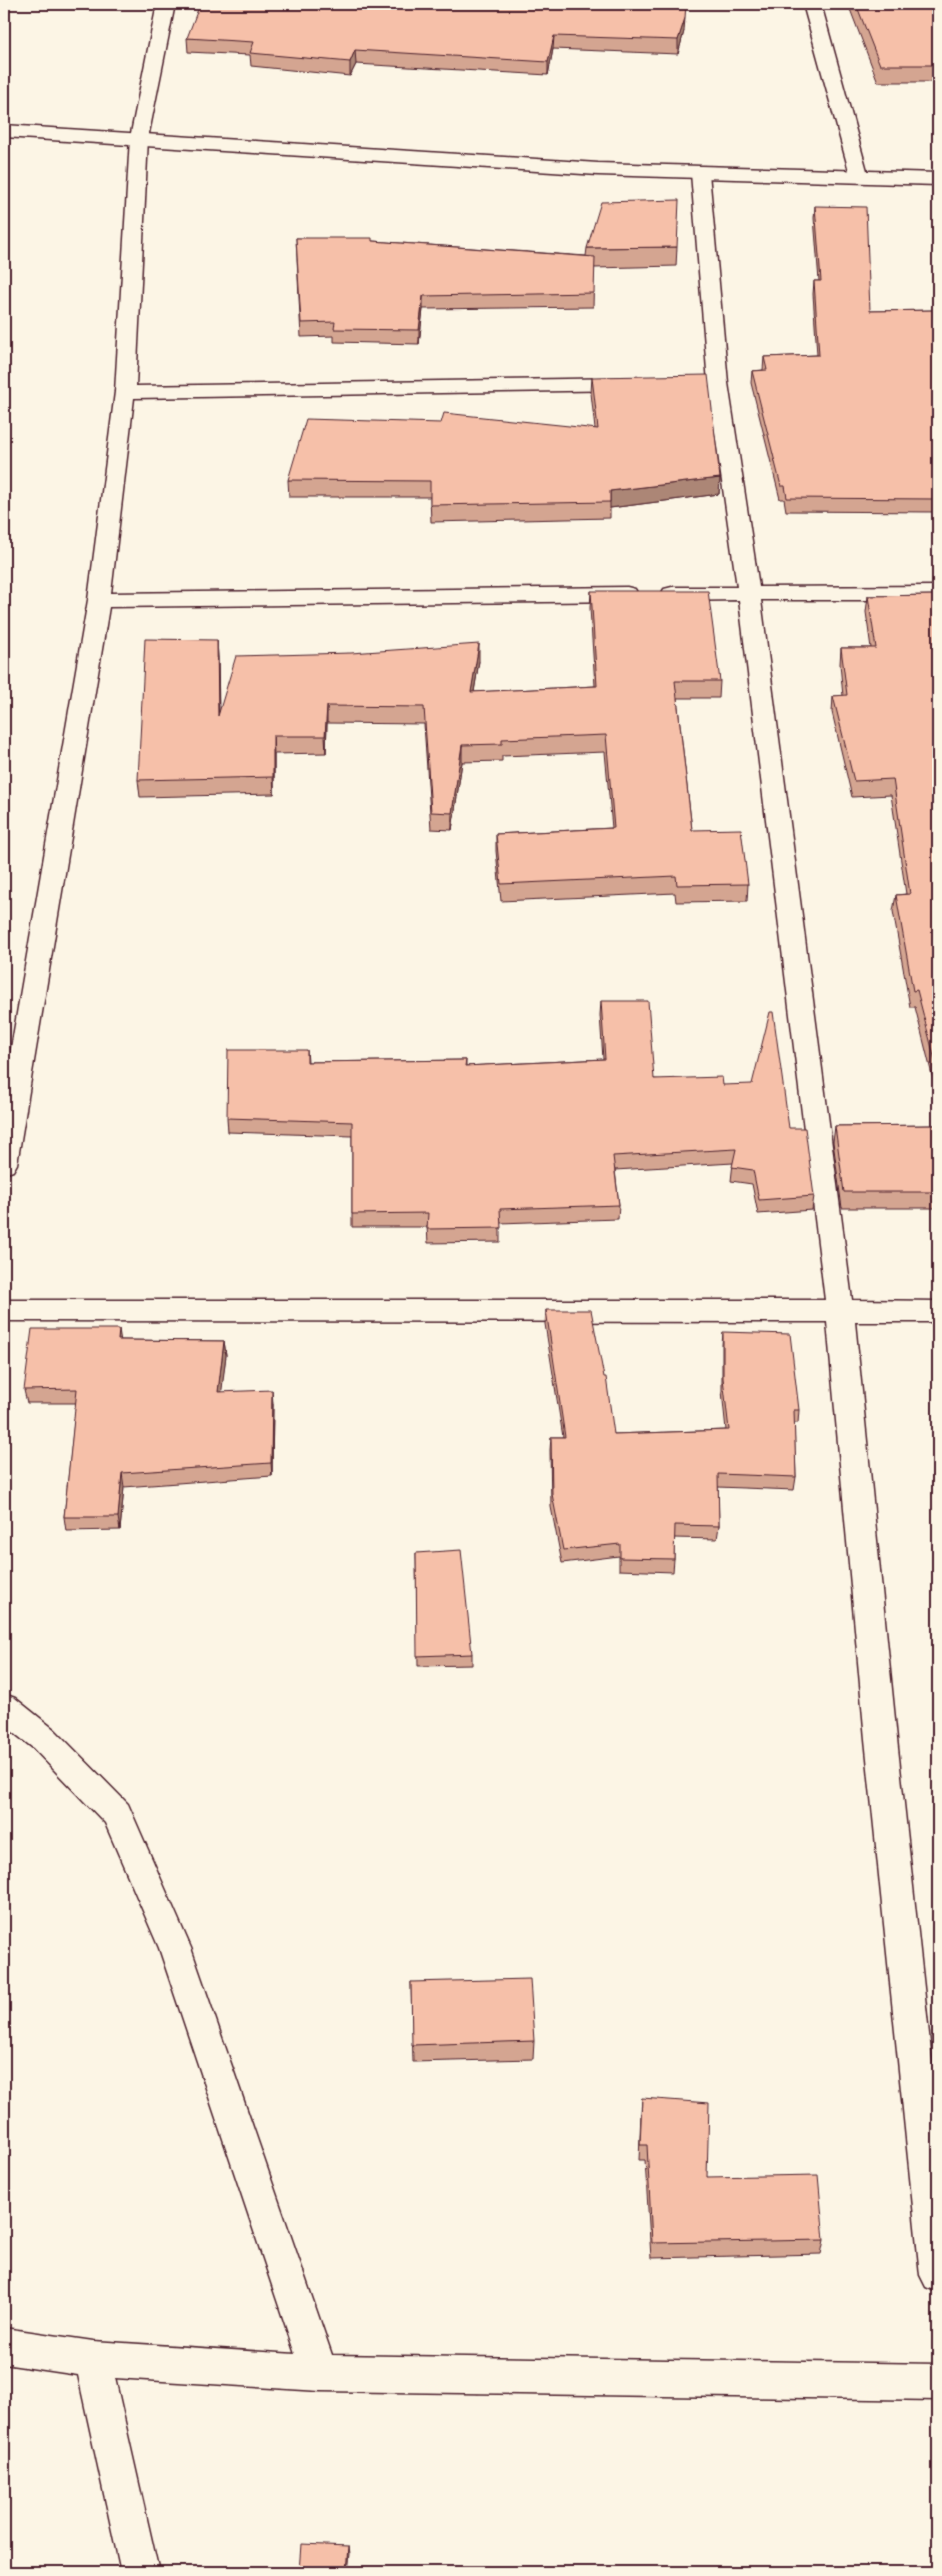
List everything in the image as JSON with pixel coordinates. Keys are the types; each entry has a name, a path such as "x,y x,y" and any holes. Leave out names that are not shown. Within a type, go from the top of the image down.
{"street":[{"path":"4,1164 99,600 125,392 139,138 166,4"},
{"path":"812,4 860,178"},
{"path":"4,131 139,138 598,169 938,179"},
{"path":"700,173 708,383 749,593 840,1312 881,1740 938,2275"},
{"path":"125,392 649,384"},
{"path":"99,600 749,593 938,594"},
{"path":"4,1311 938,1311"},
{"path":"4,1707 44,1738 117,1814 175,1948 320,2373"},
{"path":"4,2346 93,2359 320,2373 938,2382"},
{"path":"93,2359 140,2572"}],"building":[{"path":"200,4 686,4 685,18 678,40 554,36 548,62 355,50 350,62 250,53 254,42 187,38"},
{"path":"856,4 938,4 938,65 880,65"},
{"path":"679,200 677,247 587,248 601,202"},
{"path":"815,206 866,207 870,311 938,310 938,513 936,499 787,498 785,486 781,486 752,371 767,370 764,357 819,355 814,281 821,281"},
{"path":"296,238 372,238 372,241 595,257 594,293 423,296 419,330 334,329 335,322 301,323"},
{"path":"708,375 720,478 610,491 610,502 430,505 430,481 288,480 306,419 441,423 444,413 598,429 592,377"},
{"path":"591,591 708,591 720,681 675,681 692,830 741,829 748,884 677,885 676,876 501,884 496,834 614,828 606,735 502,739 502,744 462,745 452,813 431,812 424,707 327,706 325,736 273,736 273,777 138,780 145,639 217,640 218,716 236,656 351,653 479,644 471,692 597,686"},
{"path":"938,595 938,1072 917,990 913,991 896,895 910,894 893,779 854,781 833,696 847,695 841,648 876,648 868,596"},
{"path":"601,1001 648,1001 654,1079 722,1077 723,1085 752,1084 770,1012 773,1012 789,1128 805,1128 814,1196 759,1200 753,1170 732,1167 736,1149 613,1156 619,1205 500,1209 501,1228 427,1229 428,1213 352,1214 352,1122 227,1118 228,1050 307,1050 307,1062 466,1060 465,1066 605,1059"},
{"path":"938,1125 938,1192 844,1192 835,1126"},
{"path":"546,1310 591,1310 604,1377 606,1377 614,1434 729,1430 723,1378 723,1332 790,1334 799,1410 794,1410 796,1477 718,1474 719,1526 675,1525 674,1559 620,1558 620,1544 563,1550 552,1494 551,1437 565,1437"},
{"path":"32,1329 119,1329 118,1340 224,1341 218,1392 272,1390 271,1463 122,1473 118,1517 64,1517 77,1389 24,1390"},
{"path":"461,1550 472,1654 417,1656 416,1553"},
{"path":"530,1979 534,2041 412,2045 411,1982"},
{"path":"642,2098 709,2103 707,2177 818,2175 824,2240 652,2243 647,2145 640,2145"},
{"path":"301,2544 349,2546 347,2572 299,2572"}]}
